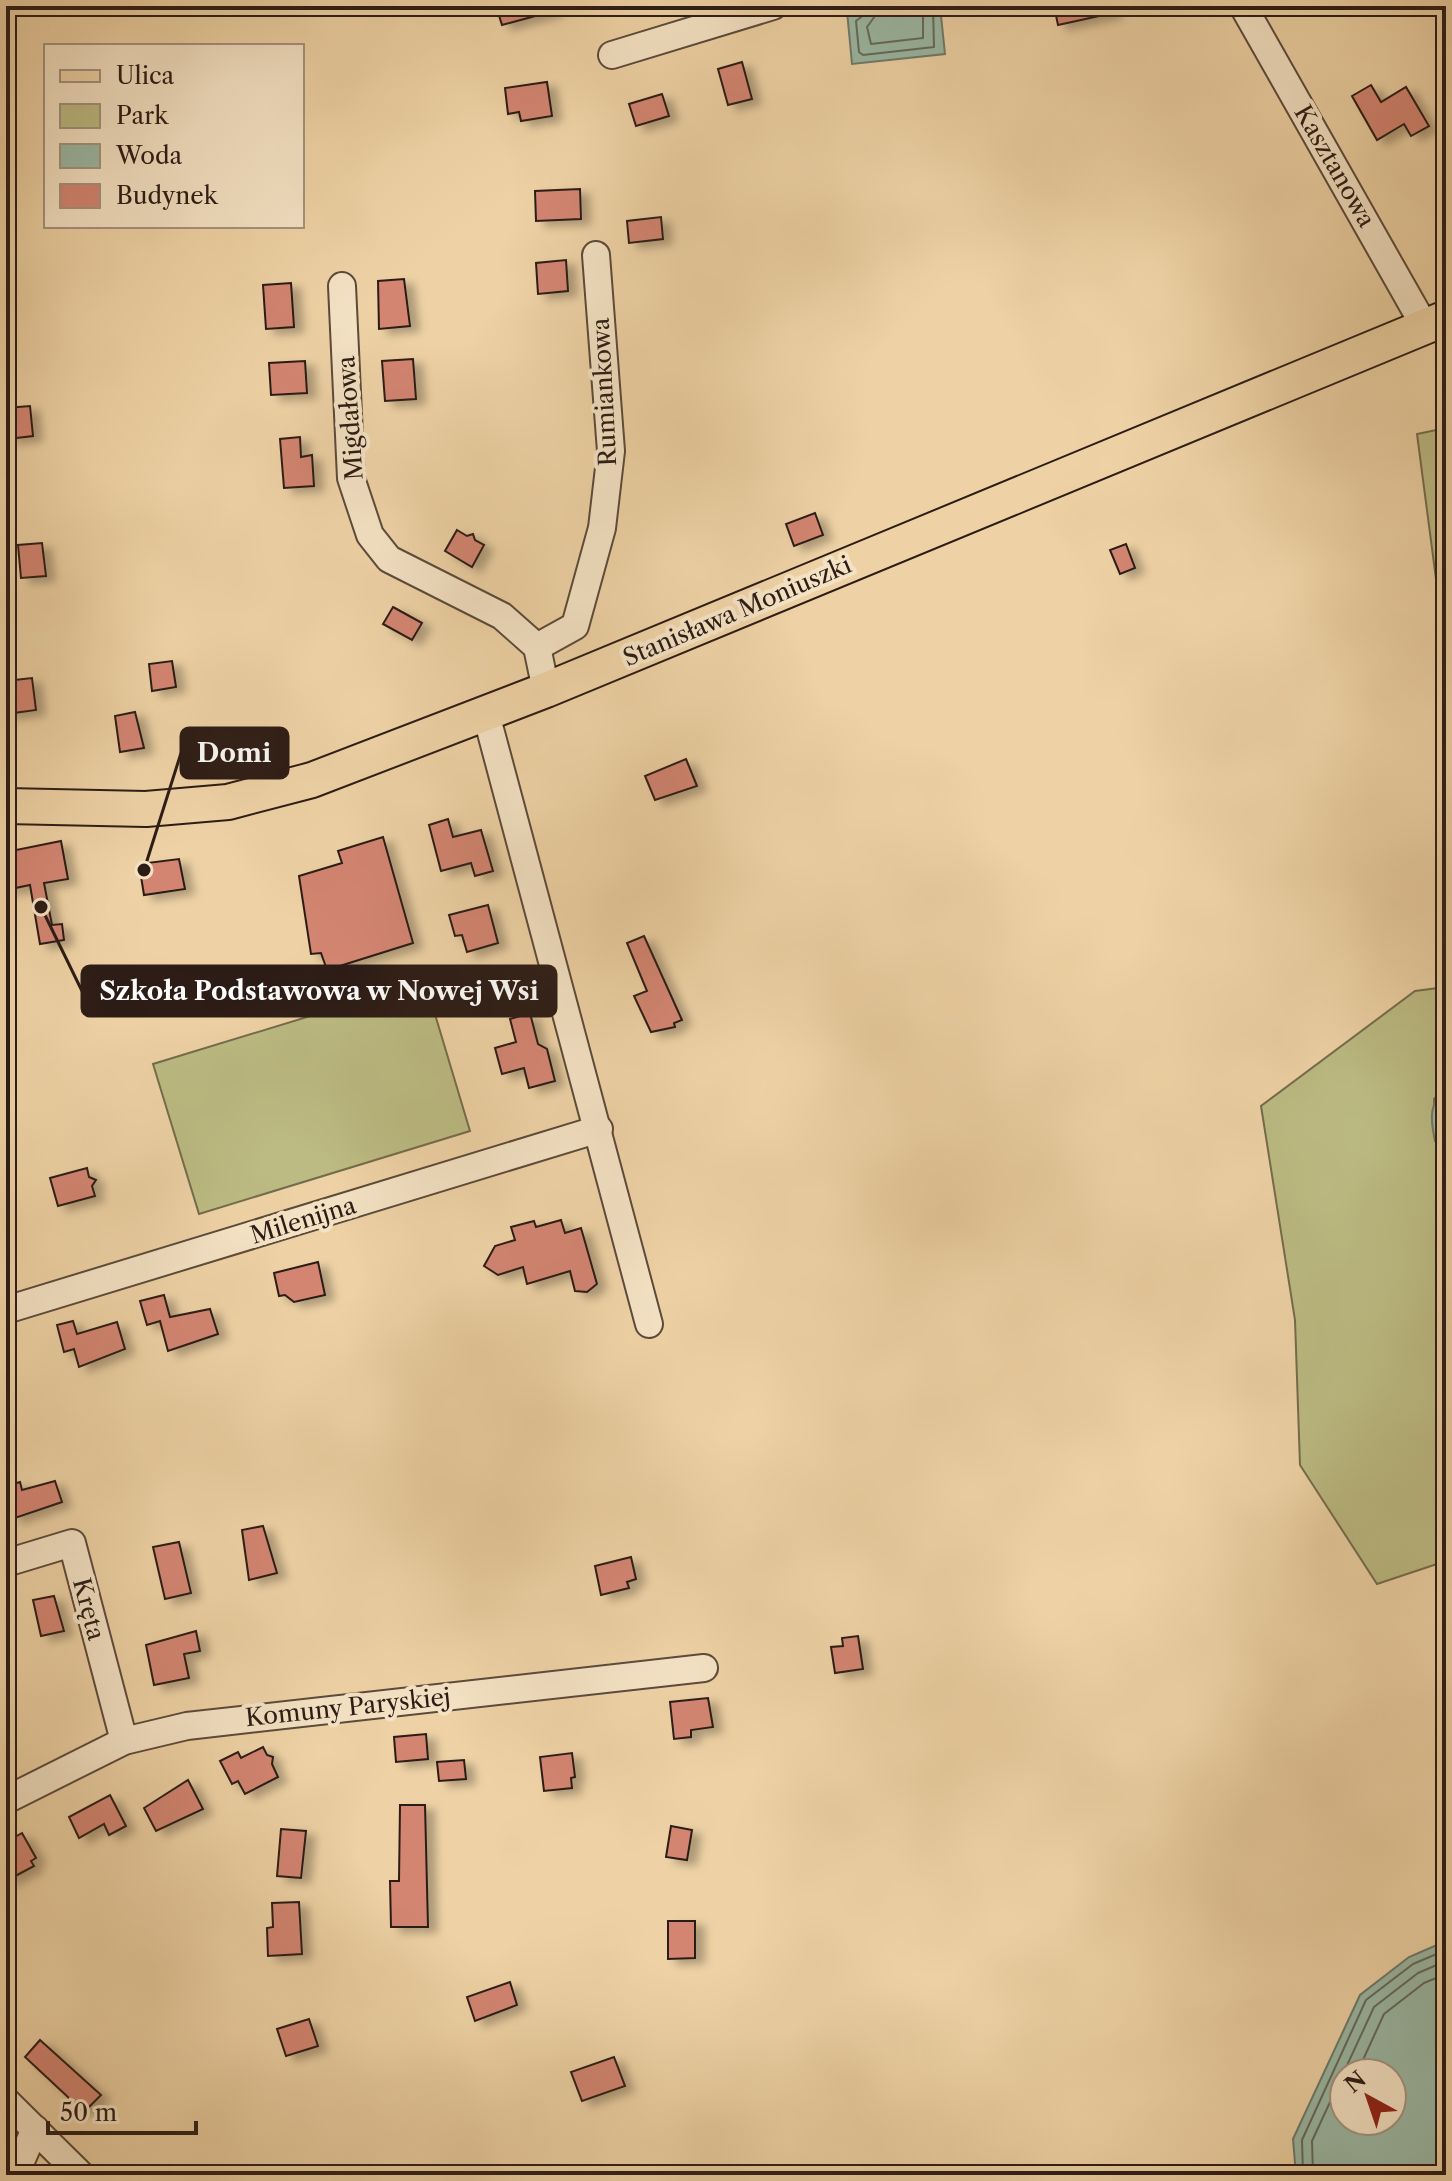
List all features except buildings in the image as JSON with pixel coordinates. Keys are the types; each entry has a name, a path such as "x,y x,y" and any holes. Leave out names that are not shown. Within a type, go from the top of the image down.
{"main road":[{"name":"Stanisława Moniuszki","path":"6,806 146,809 228,802 312,780 546,690 1435,322"}],"street":[{"path":"612,55 773,6"},
{"name":"Kasztanowa","path":"1243,6 1435,322"},
{"name":"Rumiankowa","path":"537,647 575,626 602,528 611,451 596,255"},
{"name":"Migdałowa","path":"342,286 351,478 370,535 389,559 502,616 537,647"},
{"path":"537,647 546,690"},
{"path":"486,714 649,1324"},
{"name":"Milenijna","path":"6,1310 599,1129"},
{"name":"Kręta","path":"6,1563 72,1543 124,1741"},
{"name":"Komuny Paryskiej","path":"6,1800 124,1741 187,1726 704,1668"},
{"path":"6,2101 81,2175"},
{"path":"15,2175 35,2129"}],"green space":[{"path":"1446,428 1446,616 1441,617 1417,434"},
{"path":"425,981 470,1131 199,1214 153,1064"},
{"path":"1446,987 1446,1087 1434,1099 1435,1141 1446,1148 1446,1561 1377,1584 1300,1465 1295,1320 1261,1106 1415,991"}],"water":[{"path":"892,6 940,6 945,54 852,64 847,11"},
{"path":"1446,1087 1446,1148 1435,1141 1432,1118 1436,1099"},
{"path":"1446,1941 1446,2175 1296,2175 1293,2139 1328,2064 1328,2137 1408,2137 1408,2057 1331,2057 1360,1995 1409,1957"}],"place":[{"name":"Domi","path":"144,870"},
{"name":"Szkoła Podstawowa w Nowej Wsi","path":"41,907"}]}
